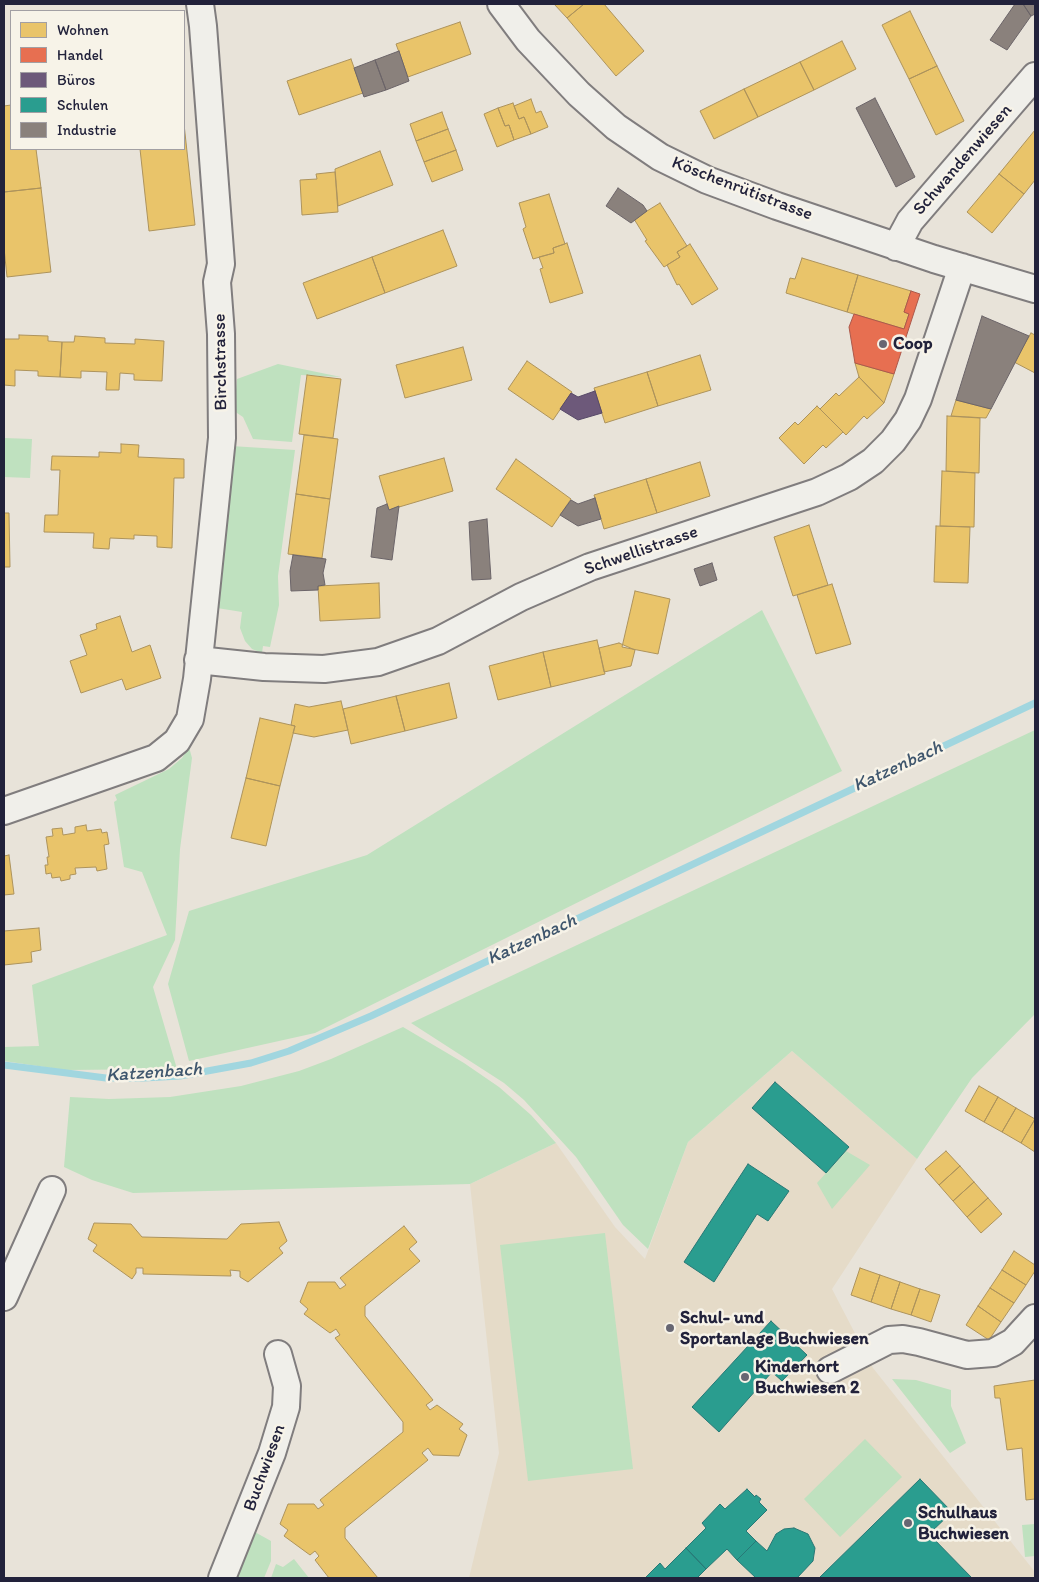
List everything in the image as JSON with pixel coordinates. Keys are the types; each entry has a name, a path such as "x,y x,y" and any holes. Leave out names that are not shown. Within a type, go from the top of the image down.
{"street":[{"name":"Birchstrasse","path":"4,811 156,758 178,741 190,719 222,438 220,305 216,282 221,264 200,4"},
{"name":"Köschenrütistrasse","path":"501,4 528,40 579,94 616,127 660,157 708,180 896,246 1035,289"},
{"name":"Schwandenwiesen","path":"896,246 910,221 1035,76"},
{"name":"Schwellistrasse","path":"198,660 264,667 324,669 378,662 438,641 521,597 590,567 817,492 849,477 873,461 893,441 908,420 918,399 962,267"},
{"path":"4,1297 52,1190"},
{"path":"830,1370 889,1340 903,1339 919,1342 967,1355 992,1353 1013,1342 1035,1318"},
{"name":"Buchwiesen","path":"222,1578 272,1453 286,1407 287,1386 278,1354"}],"shaded area":[{"name":"Schul- und Sportanlage Buchwiesen","path":"792,1051 917,1159 832,1289 873,1368 1035,1572 1035,1578 469,1578 499,1453 470,1184 556,1143 615,1227 645,1259 688,1142"}],"green space":[{"path":"278,364 341,377 301,375 292,442 253,439 243,417 234,411 237,379"},
{"path":"4,438 32,439 30,478 4,477"},
{"path":"231,446 295,450 278,576 279,605 270,647 263,646 262,653 252,649 245,641 240,628 242,612 217,608"},
{"path":"762,610 842,771 315,1033 189,1061 168,984 189,911 367,855"},
{"path":"1035,730 1035,1014 972,1078 917,1159 792,1051 688,1142 648,1249 623,1225 576,1157 524,1100 504,1083 411,1023"},
{"path":"189,747 192,758 180,849 175,940 153,987 177,1069 65,1070 4,1061 4,1047 39,1046 32,985 167,935 142,872 124,867 114,802 117,800 115,795 169,769 182,758"},
{"path":"403,1027 464,1063 499,1087 531,1115 556,1143 470,1184 133,1193 92,1180 64,1167 70,1097 109,1099 170,1097 241,1086 299,1071"},
{"path":"846,1151 870,1165 832,1209 817,1183"},
{"path":"605,1233 633,1469 528,1481 500,1245"},
{"path":"892,1379 916,1380 951,1390 951,1406 966,1443 950,1453"},
{"path":"865,1439 902,1477 840,1537 804,1499"},
{"path":"1035,1524 1035,1556 1025,1557 1022,1525"},
{"path":"253,1531 271,1541 271,1561 264,1578 234,1578"},
{"path":"294,1559 309,1578 271,1578 276,1564 283,1567"}],"building: Wohnen":[{"path":"554,4 584,4 567,18"},
{"path":"584,4 604,4 644,51 616,76 567,18"},
{"path":"910,11 937,66 909,79 882,25"},
{"path":"460,22 471,54 408,77 396,44"},
{"path":"842,41 856,69 814,90 800,62"},
{"path":"351,59 363,93 299,115 287,81"},
{"path":"800,62 814,90 758,117 744,89"},
{"path":"937,66 964,121 936,135 909,79"},
{"path":"744,89 758,117 714,139 700,111"},
{"path":"531,99 536,113 541,111 548,127 531,134 524,117 519,119 514,106"},
{"path":"513,103 519,119 524,117 531,134 514,140 509,125 505,126 498,108"},
{"path":"10,105 10,150 36,150 41,188 4,192 4,106"},
{"path":"498,108 505,126 509,125 514,140 497,147 484,114"},
{"path":"442,112 448,129 416,141 410,124"},
{"path":"448,129 456,150 424,162 416,141"},
{"path":"1035,130 1035,180 1024,194 999,174"},
{"path":"185,133 195,225 149,231 140,150 185,150"},
{"path":"456,150 463,170 432,182 424,162"},
{"path":"380,151 393,185 338,206 335,169"},
{"path":"335,172 338,212 302,215 300,180 317,179 316,174"},
{"path":"999,174 1024,194 992,233 967,212"},
{"path":"41,188 51,272 7,277 4,248 4,192"},
{"path":"549,194 565,244 553,248 554,253 533,259 523,229 526,227 519,203"},
{"path":"660,203 687,246 677,252 680,257 664,267 645,241 647,240 634,219"},
{"path":"443,230 457,266 385,293 372,257"},
{"path":"567,243 583,293 550,303 540,269 543,268 539,257 554,253 553,248"},
{"path":"690,244 718,289 692,305 679,284 677,285 667,265 680,257 677,252"},
{"path":"372,257 385,293 317,319 303,283"},
{"path":"802,258 858,275 847,312 786,293 790,278 795,279"},
{"path":"858,275 911,291 904,312 909,314 904,329 847,312"},
{"path":"1031,333 1035,335 1035,373 1014,362"},
{"path":"19,335 48,336 48,341 62,342 60,377 38,376 38,371 15,370 15,386 4,385 4,339 19,339"},
{"path":"75,336 105,338 105,343 135,344 135,339 164,341 162,381 134,380 134,374 120,373 119,390 106,390 107,372 81,371 81,378 60,377 62,342 74,342"},
{"path":"463,347 472,380 405,398 396,365"},
{"path":"700,355 711,390 658,406 647,372"},
{"path":"527,361 572,392 553,420 508,389"},
{"path":"855,363 894,374 884,403 859,377"},
{"path":"647,372 658,406 605,423 594,388"},
{"path":"307,375 341,379 333,438 299,434"},
{"path":"859,377 884,403 867,419 864,416 846,435 820,409 836,393 839,396"},
{"path":"956,400 991,409 986,418 951,416"},
{"path":"817,406 843,432 826,448 823,445 804,464 779,438 795,422 798,425"},
{"path":"947,416 980,418 979,473 946,471"},
{"path":"304,435 338,439 330,499 296,494"},
{"path":"121,444 139,445 138,457 184,459 184,478 174,478 172,548 157,547 157,536 134,535 134,539 110,538 109,549 93,548 94,533 44,532 45,515 58,515 60,470 51,470 52,456 99,457 99,452 121,453"},
{"path":"444,458 453,491 389,510 379,476"},
{"path":"516,459 571,499 552,527 496,489"},
{"path":"700,462 710,496 657,513 646,479"},
{"path":"942,471 975,473 974,527 940,526"},
{"path":"646,479 657,513 604,529 594,495"},
{"path":"296,494 330,499 322,558 288,554"},
{"path":"4,513 9,513 10,567 4,567"},
{"path":"809,525 828,585 793,596 774,537"},
{"path":"936,526 970,527 968,583 934,582"},
{"path":"379,583 380,618 320,621 318,586"},
{"path":"832,584 851,644 816,654 797,595"},
{"path":"635,591 670,599 658,654 622,647"},
{"path":"120,616 132,652 150,645 161,678 126,690 122,679 81,693 70,661 87,655 80,635 97,629 96,624"},
{"path":"597,640 605,674 551,687 543,652"},
{"path":"619,643 635,650 631,666 604,672 599,648"},
{"path":"543,652 551,687 498,700 489,666"},
{"path":"449,683 457,718 405,731 396,696"},
{"path":"396,696 405,731 351,744 343,709"},
{"path":"341,701 348,730 314,737 293,733 295,726 291,725 295,704 309,707"},
{"path":"260,718 295,726 280,786 246,778"},
{"path":"246,778 280,786 266,846 231,838"},
{"path":"86,825 87,831 101,829 102,833 107,832 109,844 104,845 107,869 97,871 96,867 75,868 76,874 70,875 70,879 61,881 60,877 52,878 51,873 46,874 45,865 48,865 47,857 49,857 46,837 53,836 52,829 62,828 63,835 75,833 75,827"},
{"path":"9,855 14,894 4,895 4,856"},
{"path":"39,928 41,950 31,952 32,962 4,965 4,931"},
{"path":"979,1086 998,1097 984,1122 965,1111"},
{"path":"998,1097 1016,1108 1002,1132 984,1122"},
{"path":"1016,1108 1035,1119 1021,1143 1002,1132"},
{"path":"1035,1119 1035,1152 1021,1143"},
{"path":"946,1151 960,1166 939,1185 925,1169"},
{"path":"960,1166 974,1182 953,1201 939,1185"},
{"path":"974,1182 988,1198 967,1217 953,1201"},
{"path":"988,1198 1002,1214 981,1233 967,1217"},
{"path":"279,1222 287,1241 279,1248 283,1253 248,1282 240,1277 240,1271 230,1270 231,1276 143,1274 143,1268 136,1268 136,1273 132,1279 93,1251 97,1245 88,1239 94,1223 131,1224 142,1237 227,1239 241,1224"},
{"path":"404,1226 417,1242 409,1249 420,1261 365,1306 365,1316 433,1400 426,1405 430,1410 437,1405 463,1424 459,1429 467,1435 459,1456 433,1455 428,1448 422,1453 428,1460 345,1528 345,1538 378,1578 329,1578 315,1560 319,1556 315,1551 310,1555 284,1536 288,1530 280,1524 288,1504 314,1504 318,1509 324,1505 320,1500 403,1432 403,1422 335,1338 340,1335 336,1329 330,1333 304,1314 308,1309 300,1302 308,1282 335,1282 340,1289 346,1285 340,1278"},
{"path":"1014,1251 1035,1265 1035,1271 1026,1285 1002,1270"},
{"path":"860,1268 880,1275 871,1302 851,1295"},
{"path":"1002,1270 1026,1285 1014,1303 990,1288"},
{"path":"880,1275 900,1282 891,1309 871,1302"},
{"path":"900,1282 920,1289 911,1315 891,1309"},
{"path":"990,1288 1014,1303 1001,1322 978,1306"},
{"path":"920,1289 940,1295 931,1322 911,1315"},
{"path":"978,1306 1001,1322 989,1340 966,1325"},
{"path":"1035,1380 1035,1499 1026,1500 1022,1448 1007,1450 1000,1398 995,1398 994,1386"}],"building: Handel":[{"path":"911,291 920,294 894,374 855,363 849,327 854,314 904,329 909,314 904,312"}],"building: Büros":[{"path":"595,391 602,413 578,420 560,409 571,393 578,397"}],"building: Schulen":[{"path":"775,1082 849,1147 826,1173 752,1108"},
{"path":"748,1164 789,1191 768,1221 757,1214 714,1282 684,1262"},
{"name":"Kinderhort Buchwiesen 2","path":"771,1321 807,1355 782,1381 772,1372 719,1432 692,1407"},
{"name":"Schulhaus Buchwiesen","path":"920,1479 952,1512 929,1534 972,1578 819,1578"},
{"path":"747,1489 755,1497 756,1495 761,1499 759,1502 767,1510 746,1531 756,1541 737,1560 727,1549 706,1569 686,1548 706,1528 702,1523 720,1504 725,1509"},
{"path":"794,1528 808,1534 815,1548 813,1561 797,1578 756,1578 737,1560 756,1541 767,1551 776,1534 784,1529"},
{"path":"686,1548 706,1569 697,1578 645,1578 660,1563 665,1569"}],"building: Industrie":[{"path":"1015,4 1023,4 1031,16 1007,50 990,40"},
{"path":"1023,4 1035,4 1035,14 1031,16"},
{"path":"399,51 409,81 386,90 375,60"},
{"path":"375,60 386,90 364,97 354,68"},
{"path":"875,98 915,177 896,187 856,108"},
{"path":"618,188 643,205 647,211 631,223 606,206"},
{"path":"982,316 1029,336 991,409 956,400"},
{"path":"595,498 601,519 578,526 560,515 571,500 578,504"},
{"path":"387,504 389,510 399,506 392,560 371,557 377,508"},
{"path":"487,519 491,579 472,580 469,522"},
{"path":"293,555 326,559 323,573 325,585 318,586 318,590 291,591 290,571"},
{"path":"712,563 717,580 700,586 694,569"}],"waterway":[{"name":"Katzenbach","path":"4,1065 106,1078 144,1078 180,1076 251,1063 289,1051 371,1016 1035,703"}],"place":[{"name":"Coop","path":"883,344"},
{"name":"Schul- und Sportanlage Buchwiesen","path":"670,1328"},
{"name":"Kinderhort Buchwiesen 2","path":"745,1377"},
{"name":"Schulhaus Buchwiesen","path":"908,1523"}]}
